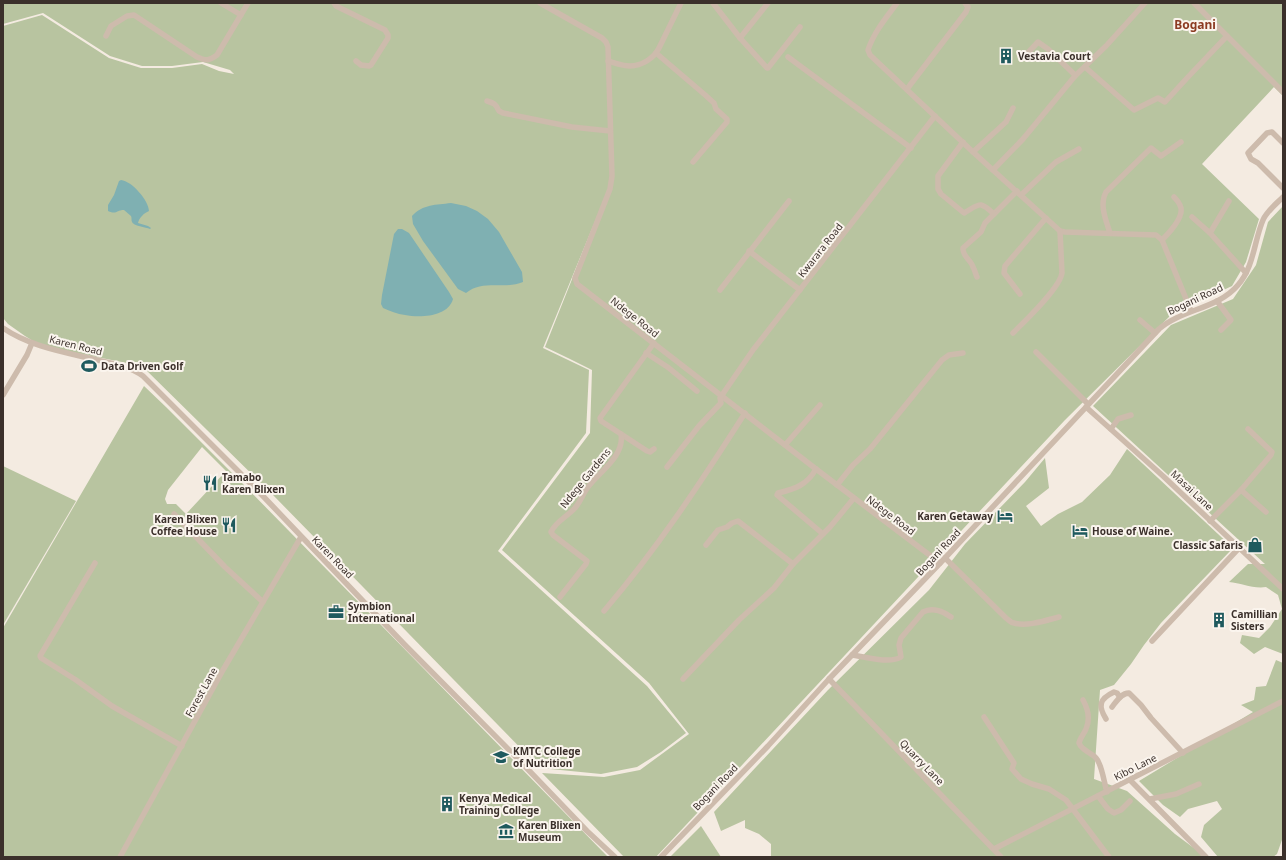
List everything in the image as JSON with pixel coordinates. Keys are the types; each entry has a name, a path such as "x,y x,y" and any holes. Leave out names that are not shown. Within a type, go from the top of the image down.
{"street":[{"path":"221,3 241,15"},
{"path":"106,36 111,26 127,16 134,16 197,57 204,60 209,60 216,55 248,3"},
{"path":"334,3 336,6 385,30 388,35 388,38 371,65 361,65 356,61"},
{"name":"Ndege Road","path":"540,3 604,40 608,48 611,184 577,273 576,281 580,286 785,445 940,563"},
{"path":"608,61 629,66 636,66 650,59 656,53 681,3"},
{"path":"713,3 740,38 767,68 800,26"},
{"path":"740,38 768,3"},
{"path":"897,3 877,30 868,50 870,55 906,90 1060,231 1156,235 1162,240 1191,311"},
{"path":"994,170 1023,139 1075,76 1106,46 1145,3"},
{"path":"1194,3 1283,92"},
{"path":"906,90 966,12 968,4"},
{"path":"1085,66 1134,110 1158,98 1165,102 1227,36"},
{"path":"1023,58 1038,42 1048,49 1075,76"},
{"path":"656,53 714,103 716,109 727,119 693,162"},
{"path":"788,57 911,148"},
{"path":"487,101 497,105 499,111 503,113 572,127 610,131"},
{"path":"973,152 1006,122 1013,108"},
{"name":"Kwarara Road","path":"667,467 699,426 721,403 720,398 753,350 935,116"},
{"path":"1283,143 1272,132 1267,133 1248,153 1251,159 1258,162 1283,188"},
{"path":"963,142 938,176 938,189 941,194 964,213 978,204 984,205 994,214"},
{"path":"1110,234 1102,206 1102,199 1106,192 1151,148 1161,156 1181,142"},
{"path":"976,277 973,266 964,253 963,248 981,232 985,223 994,214 1056,162 1079,150"},
{"name":"Bogani Road","path":"661,857 768,746 1155,333 1169,320 1217,301 1238,286 1255,251 1263,221 1283,196"},
{"path":"1162,240 1173,228 1180,215 1181,206 1174,197"},
{"path":"720,290 788,201"},
{"path":"1210,233 1229,201"},
{"path":"1192,217 1210,233 1246,272"},
{"path":"1020,294 1004,273 1005,266 1046,218"},
{"path":"1013,333 1046,298 1061,279 1060,231"},
{"path":"749,252 800,290"},
{"path":"1217,301 1231,320 1221,330"},
{"path":"1140,320 1155,333"},
{"name":"Karen Road","path":"3,328 32,343 116,364 132,369 143,376 261,494 587,831 615,857"},
{"path":"3,395 27,355 32,343"},
{"path":"654,343 600,418 601,421 647,451 650,452 654,449"},
{"name":"Masai Lane","path":"1036,352 1087,406 1283,589"},
{"path":"837,485 853,465 870,449 942,360 949,355 963,353"},
{"path":"646,354 669,368 697,390"},
{"path":"785,445 820,405"},
{"path":"604,611 629,582 675,520 745,413"},
{"path":"1111,429 1118,419 1130,415"},
{"path":"1210,521 1241,490 1272,453 1248,429"},
{"name":"Ndege Gardens","path":"560,597 587,561 551,532 554,527 576,507 588,487 616,455 621,444 621,434"},
{"path":"816,469 802,486 778,493 777,496 823,534"},
{"path":"1241,490 1266,512"},
{"path":"682,679 739,620 774,588 793,564 823,534 854,498"},
{"path":"174,514 225,567 263,602"},
{"path":"706,546 718,530 738,521 793,564"},
{"name":"Forest Lane","path":"120,857 223,670 301,537"},
{"path":"1152,641 1239,548"},
{"path":"945,558 1012,623 1023,624 1059,617"},
{"path":"95,563 40,656 112,706 182,746"},
{"path":"852,655 882,660 897,659 901,656 899,645 901,638 923,612 928,610 939,611 950,618"},
{"name":"Quarry Lane","path":"829,680 1001,857"},
{"path":"1106,719 1101,710 1102,700 1114,692 1120,697"},
{"path":"1112,707 1120,697 1126,693 1129,693 1183,753"},
{"path":"1084,700 1088,714 1087,725 1079,740 1079,744 1083,749 1097,759 1107,792"},
{"name":"Kibo Lane","path":"994,849 1283,701"},
{"path":"984,717 1014,763 1012,769 1021,779 1050,789 1066,800 1109,857"},
{"path":"1130,780 1206,857"},
{"path":"1150,799 1176,794 1200,784"},
{"path":"1098,796 1108,809 1114,813 1121,810 1130,801"}],"green space":[{"path":"3,3 1283,3 1283,96 1274,87 1202,164 1259,219 1246,262 1232,286 1172,314 1065,420 656,857 624,857 542,773 604,777 640,770 689,734 649,683 502,550 590,433 592,370 545,347 600,209 543,348 589,370 586,433 498,551 647,686 686,733 661,752 637,767 601,774 540,768 273,495 142,366 41,346 8,324 3,318 3,26 42,15 109,58 141,68 172,68 202,64 219,71 234,74 230,70 203,62 172,66 142,66 110,56 43,13 3,24"},
{"path":"1283,206 1283,654 1265,647 1254,654 1240,643 1242,635 1259,638 1270,627 1282,609 1278,595 1266,587 1256,587 1229,582 1248,564 1265,564 1093,406 1171,325 1233,299 1256,265 1268,222"},
{"path":"144,386 244,485 608,857 3,857 3,628","holes":["202,447 226,471 186,514 176,504 167,504 165,499 168,490"]},
{"path":"1127,449 1233,548 1161,623 1114,685 1100,690 1094,779 1127,791 1175,834 1206,857 771,857 771,844 759,834 745,828 745,820 721,831 714,812 828,690 929,590 965,544 1025,482 1045,458 1049,488 1026,506 1041,526 1058,514 1082,502 1110,475"},
{"path":"3,466 76,501 3,625"},
{"path":"1276,660 1283,663 1283,837 1277,854 1273,857 1218,857 1201,837 1204,825 1222,809 1217,801 1188,809 1180,817 1163,805 1139,781 1253,712 1241,705 1254,700 1256,687 1266,686"},
{"path":"701,826 721,857 670,857"}],"water":[{"path":"121,180 135,188 146,202 149,211 139,219 138,223 148,226 151,228 150,229 133,223 131,216 124,210 115,212 108,211 108,205 114,195 119,181"},
{"path":"451,203 466,206 477,211 488,219 499,232 522,272 523,282 509,285 480,286 466,293 458,289 423,241 413,224 412,216 425,207"},
{"path":"398,229 402,229 409,233 449,292 453,299 446,310 433,315 411,316 396,313 383,308 381,304 382,295 394,234"}],"place":[{"name":"Vestavia Court","path":"1006,56"},
{"name":"Data Driven Golf","path":"89,366"},
{"name":"Tamabo Karen Blixen","path":"210,483"},
{"name":"Karen Getaway","path":"1005,516"},
{"name":"Karen Blixen Coffee House","path":"229,525"},
{"name":"House of Waine.","path":"1080,531"},
{"name":"Classic Safaris","path":"1255,545"},
{"name":"Symbion International","path":"336,612"},
{"name":"Camillian Sisters","path":"1219,620"},
{"name":"KMTC College of Nutrition","path":"501,757"},
{"name":"Kenya Medical Training College","path":"447,804"},
{"name":"Karen Blixen Museum","path":"506,831"}],"district":[{"name":"Bogani","path":"1195,24"}]}
